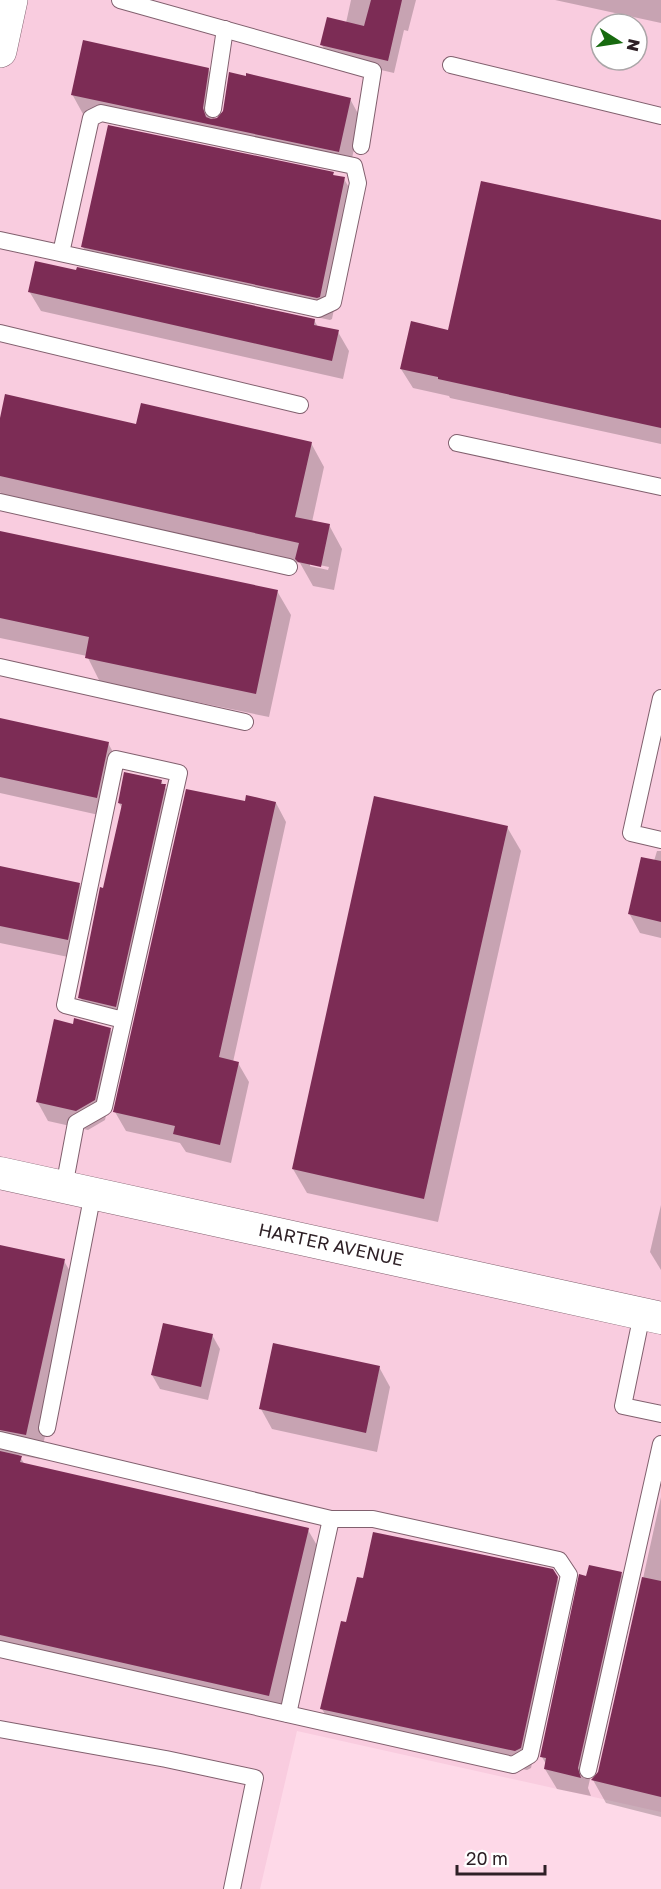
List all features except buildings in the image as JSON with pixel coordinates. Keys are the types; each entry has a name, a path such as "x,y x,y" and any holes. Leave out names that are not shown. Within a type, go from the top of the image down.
{"street":[{"path":"0,51 11,0"},
{"name":"HARTER AVENUE","path":"0,1173 651,1316"}],"lane":[{"path":"120,0 373,71 362,146"},
{"path":"213,109 225,30"},
{"path":"451,65 661,116"},
{"path":"0,240 318,309 333,302 358,183 354,166 100,113 91,118 61,253"},
{"path":"0,333 300,405"},
{"path":"457,443 661,487"},
{"path":"0,502 289,567"},
{"path":"0,667 245,722"},
{"path":"661,698 631,833 661,840"},
{"path":"47,1428 79,1190 75,1123 104,1107 179,773 116,759 65,1005 123,1020"},
{"path":"651,1316 623,1406 661,1414"},
{"path":"0,1440 331,1519 373,1520 559,1560 569,1575 530,1755 513,1765 0,1649"},
{"path":"588,1770 661,1444"},
{"path":"288,1714 331,1519"},
{"path":"0,1729 166,1759 255,1778 232,1889"}],"shaded area":[{"path":"12,0 661,0 661,1812 297,1731 260,1889 0,1889 0,49"}]}
